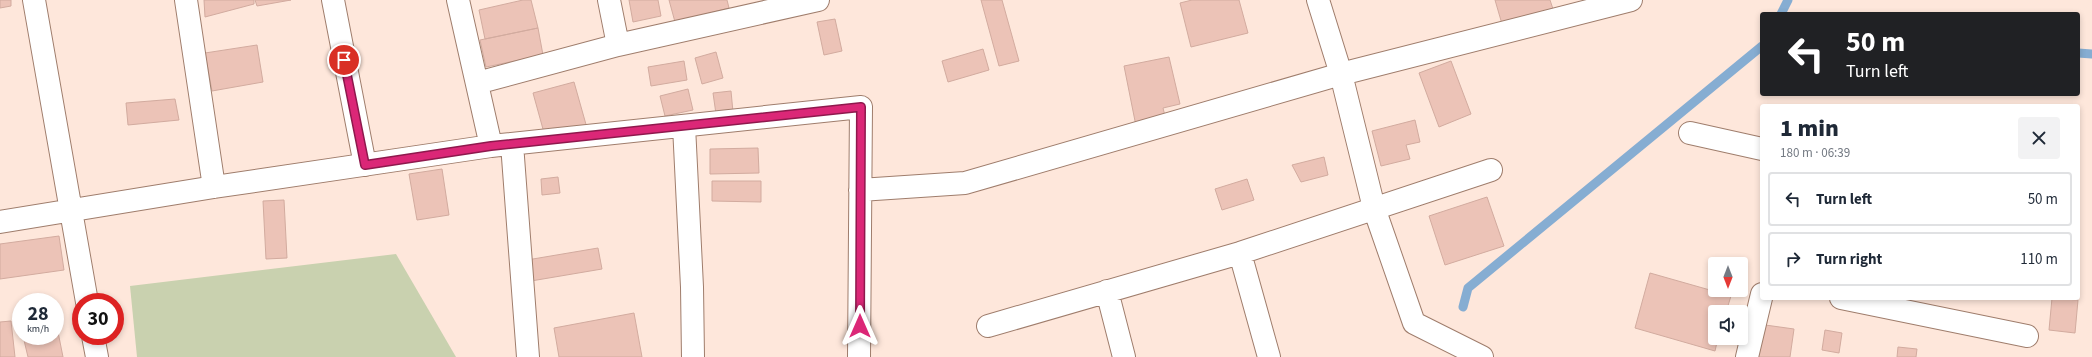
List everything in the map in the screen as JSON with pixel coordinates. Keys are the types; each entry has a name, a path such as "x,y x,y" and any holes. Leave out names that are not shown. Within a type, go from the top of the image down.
{"street":[{"path":"34,0 86,293"},
{"path":"186,0 214,187"},
{"path":"333,0 365,165"},
{"path":"458,0 477,83 501,145 528,357"},
{"path":"609,0 618,46"},
{"path":"477,83 618,46 744,8 818,0"},
{"path":"1318,0 1341,74 1374,208 1414,323 1482,357"},
{"path":"860,190 964,182 1341,74 1631,0"},
{"path":"0,222 72,212 214,187 501,145 861,107 859,357"},
{"path":"684,126 692,287 693,357"},
{"path":"1690,133 1760,149"},
{"path":"988,326 1240,252 1491,170"},
{"path":"1240,252 1269,357"},
{"path":"1108,291 1124,357"},
{"path":"1747,357 1761,300"},
{"path":"1851,300 2026,336"},
{"path":"95,345 97,357"}],"green space":[{"path":"396,254 456,357 137,357 130,286"}],"building":[{"path":"0,0 11,0 11,6 0,8"},
{"path":"204,0 254,0 254,4 205,17"},
{"path":"255,0 291,0 257,6"},
{"path":"523,0 531,0 538,28 485,39 479,10"},
{"path":"629,0 658,0 661,16 633,22"},
{"path":"669,0 727,0 729,8 675,22"},
{"path":"981,0 1002,0 1019,61 999,66"},
{"path":"1192,0 1239,0 1248,33 1191,47 1180,3"},
{"path":"1495,0 1550,0 1553,9 1502,24"},
{"path":"835,19 842,51 824,55 817,22"},
{"path":"538,28 543,55 486,67 480,40"},
{"path":"257,45 263,82 212,91 205,53"},
{"path":"983,49 989,70 948,82 942,61"},
{"path":"716,52 723,78 702,84 695,58"},
{"path":"1169,57 1180,104 1163,108 1166,120 1136,126 1124,66"},
{"path":"684,61 687,80 651,86 648,67"},
{"path":"1451,61 1471,114 1439,127 1419,73"},
{"path":"574,82 587,128 546,140 533,93"},
{"path":"688,89 693,110 665,116 660,96"},
{"path":"731,91 733,112 716,114 713,93"},
{"path":"175,99 179,120 128,125 126,103"},
{"path":"1415,120 1420,142 1406,145 1410,159 1381,166 1372,131"},
{"path":"758,148 759,173 710,174 710,149"},
{"path":"1324,157 1328,175 1301,182 1292,165"},
{"path":"442,169 449,215 417,220 409,174"},
{"path":"558,177 560,193 542,195 541,179"},
{"path":"1247,179 1254,200 1222,210 1215,189"},
{"path":"712,181 761,181 761,202 712,201"},
{"path":"1487,197 1504,246 1445,265 1429,216"},
{"path":"284,200 287,258 266,259 263,201"},
{"path":"59,236 64,270 0,279 0,244"},
{"path":"598,248 602,269 531,281 527,260"},
{"path":"1650,273 1708,289 1708,297 1731,297 1728,305 1708,305 1708,345 1716,345 1715,351 1635,328"},
{"path":"2052,300 2078,300 2075,333 2049,330"},
{"path":"634,313 642,357 559,357 554,328"},
{"path":"11,321 12,345 14,345 15,357 0,357 0,322"},
{"path":"1758,324 1794,329 1790,357 1754,357"},
{"path":"1825,330 1842,333 1839,353 1822,350"},
{"path":"25,345 61,345 63,357 28,357"},
{"path":"1898,347 1917,349 1916,357 1897,357"}],"waterway":[{"path":"1782,12 1788,0"},
{"path":"1463,307 1468,288 1760,48"},
{"path":"2080,53 2092,54"}],"route":[{"path":"344,60 365,165 491,146 861,107 860,326"}]}
